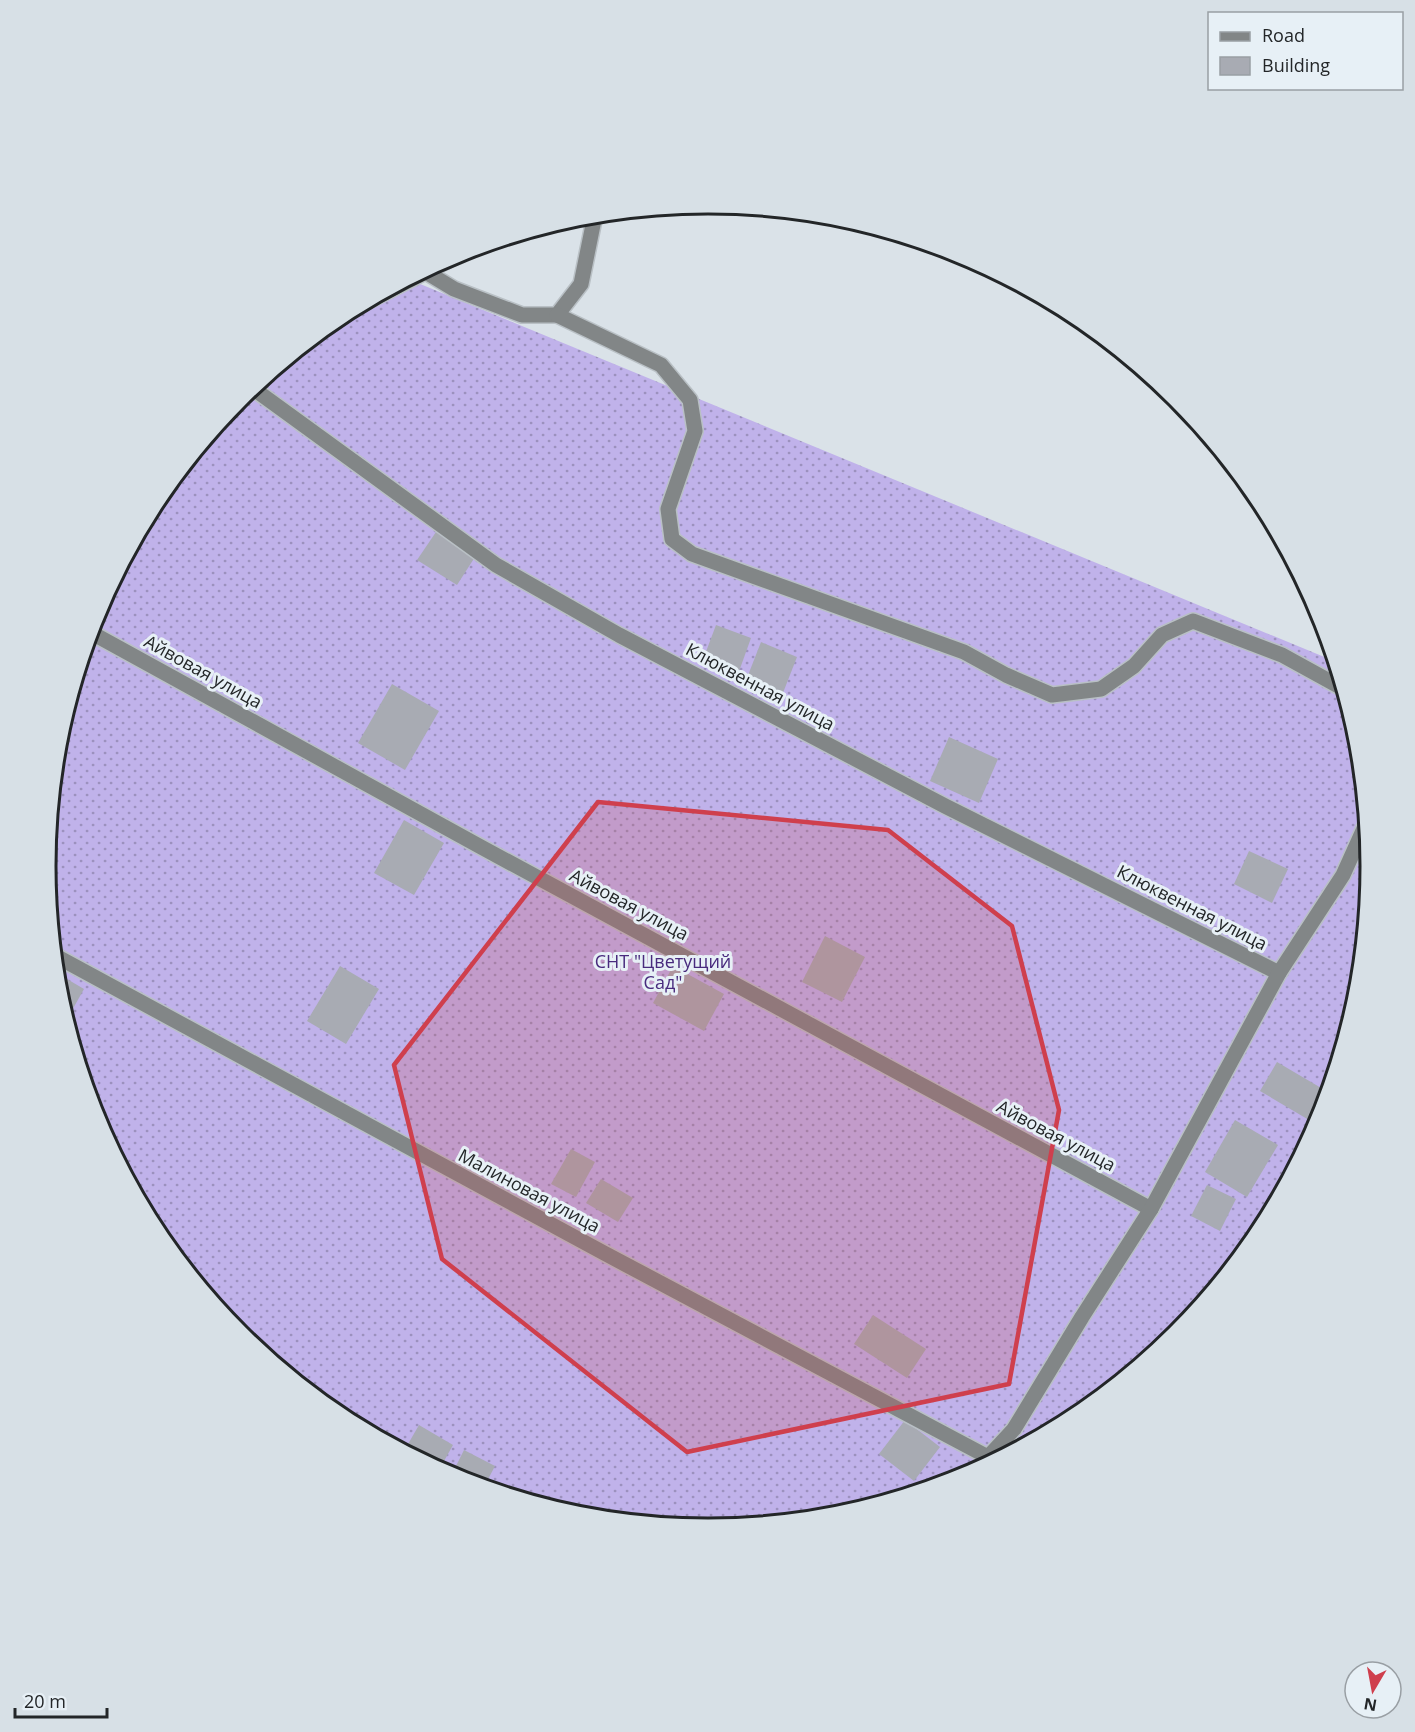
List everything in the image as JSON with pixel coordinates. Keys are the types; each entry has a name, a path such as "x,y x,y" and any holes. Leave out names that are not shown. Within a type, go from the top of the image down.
{"street":[{"path":"556,315 581,284 593,225"},
{"path":"432,276 454,290 522,315 556,315 661,365 690,400 695,431 668,509 672,539 692,554 964,652 1006,675 1052,695 1101,689 1134,666 1162,635 1193,621 1282,654 1333,683"},
{"name":"Клюквенная улица","path":"259,393 496,565 619,635 945,806 1279,973"},
{"name":"Айвовая улица","path":"97,636 1151,1209"},
{"path":"995,1451 1014,1429 1151,1209 1279,973 1343,874 1359,840"},
{"name":"Малиновая улица","path":"62,960 979,1458"}],"highlighted area":[{"path":"598,802 888,830 1012,926 1059,1110 1009,1384 687,1452 442,1259 394,1065"}],"green space":[{"name":"СНТ \"Цветущий Сад\"","path":"416,282 1325,657 1347,739 1354,781 1360,866 1354,951 1347,993 1325,1076 1310,1116 1272,1192 1250,1228 1198,1296 1169,1327 1104,1383 1070,1408 996,1451 917,1483 876,1496 793,1512 750,1517 665,1517 622,1512 539,1496 498,1483 419,1451 381,1431 345,1408 278,1356 246,1327 190,1263 165,1228 123,1154 105,1116 78,1035 61,951 57,909 57,823 61,781 68,739 90,656 105,616 143,540 165,504 217,436 246,405 311,349 345,324"}],"building":[{"path":"436,532 475,557 457,585 417,560"},
{"path":"716,625 751,638 737,677 701,665"},
{"path":"761,642 797,657 781,698 745,683"},
{"path":"392,684 439,711 405,770 358,743"},
{"path":"949,737 998,759 979,803 930,781"},
{"path":"404,820 444,843 414,895 374,873"},
{"path":"1249,851 1288,869 1272,903 1234,884"},
{"path":"825,936 865,957 842,1002 802,982"},
{"path":"340,966 379,989 346,1044 307,1021"},
{"path":"673,966 724,994 704,1031 653,1003"},
{"path":"66,978 84,989 72,1010"},
{"path":"1277,1062 1321,1088 1308,1120 1260,1091"},
{"path":"1235,1120 1278,1145 1247,1197 1205,1172"},
{"path":"571,1149 595,1162 576,1197 551,1184"},
{"path":"601,1179 633,1198 618,1222 586,1203"},
{"path":"1207,1185 1236,1199 1220,1231 1191,1216"},
{"path":"873,1315 926,1349 907,1378 854,1344"},
{"path":"905,1420 940,1447 914,1481 879,1454"},
{"path":"419,1425 453,1445 444,1462 407,1445"},
{"path":"464,1450 495,1466 488,1479 456,1467"}]}
